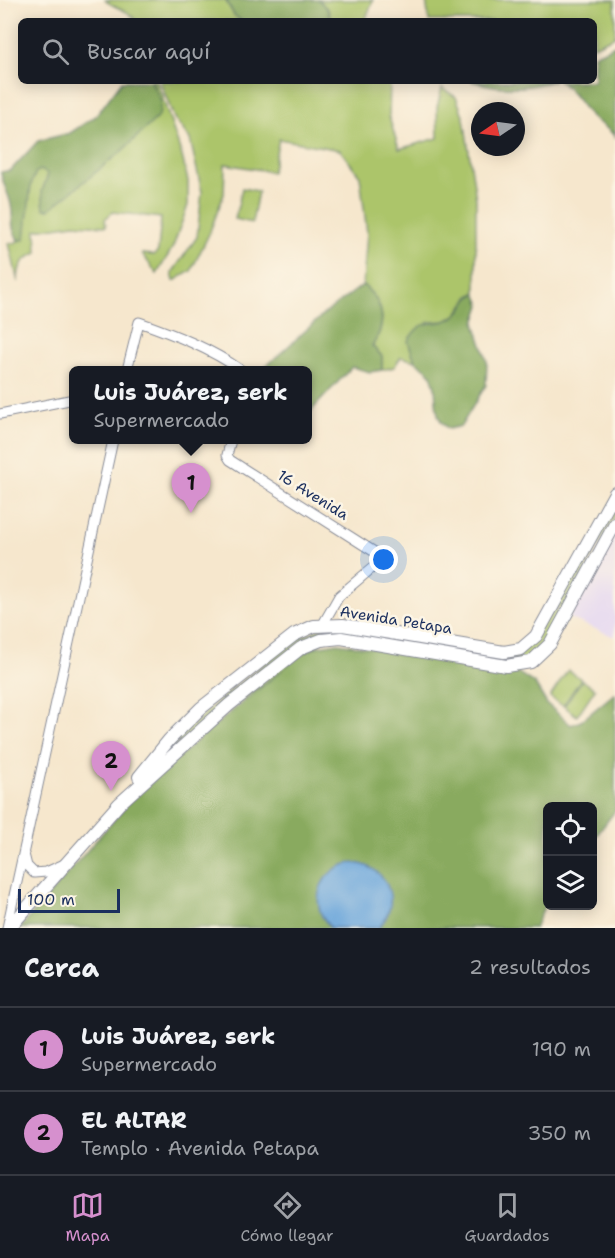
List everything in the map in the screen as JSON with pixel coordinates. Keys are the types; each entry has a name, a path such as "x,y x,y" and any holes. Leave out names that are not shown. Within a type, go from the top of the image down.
{"main road":[{"name":"Avenida Petapa","path":"8,928 119,804 169,740 201,708 294,635 323,624 508,652 521,649 533,640 615,493"},
{"name":"Avenida Petapa","path":"119,804 229,705 307,645 341,638 463,659 513,666 526,664 540,656 550,644 615,524"},
{"path":"463,659 465,645"}],"street":[{"path":"128,366 139,322 182,337 235,366"},
{"path":"0,414 69,400"},
{"path":"8,928 112,444"},
{"name":"16 Avenida","path":"230,444 228,457 384,558 339,596 323,624"},
{"path":"24,848 25,863 34,873 46,872 69,861"}],"shaded area":[{"path":"615,533 615,637 569,618"}],"green space":[{"path":"105,0 225,0 238,18 134,18"},
{"path":"226,0 319,0 328,10 330,18 238,18"},
{"path":"319,0 373,0 366,18 331,18 328,10"},
{"path":"426,0 615,0 615,36 597,45 597,18 429,18"},
{"path":"615,45 615,137 589,114 563,84 597,84 597,54"},
{"path":"120,84 152,84 161,101 159,116 121,152 50,209 44,209 42,191 48,174 41,170 36,172 31,185 25,239 19,241 14,232 11,205 1,172 11,170 38,141 70,133 96,116"},
{"path":"153,84 158,84 188,181 188,205 173,247 157,274 142,254 154,255 158,251 161,218 113,212 105,219 106,226 74,224 36,230 37,253 22,264 18,282 9,243 15,243 20,238 33,170 155,87"},
{"path":"161,84 390,84 389,117 399,149 438,138 437,107 442,88 456,97 464,118 476,199 476,293 469,296 457,314 446,321 429,322 408,341 415,361 401,357 394,367 382,370 382,356 372,346 380,329 381,314 376,299 363,285 367,233 360,176 340,150 279,139 272,172 225,164 224,194 209,234 191,271 174,281 172,273 197,237 202,192 190,139 174,118"},
{"path":"484,84 541,84 512,87"},
{"path":"242,188 258,191 252,223 235,219"},
{"path":"363,285 370,292 376,299 381,314 380,329 372,346 382,356 382,370 370,372 352,367 312,410 312,366 266,366 325,313"},
{"path":"476,293 481,305 475,323 487,361 486,385 461,426 449,429 439,417 433,379 414,358 408,341 420,327 450,319"},
{"path":"615,497 615,516 564,608 554,607"},
{"path":"553,610 562,611 543,646 522,662 466,657 467,648 515,654"},
{"path":"325,627 462,648 461,656 330,635 158,761 175,741 223,697 292,641"},
{"path":"338,643 514,670 535,684 547,704 571,725 581,721 615,693 615,811 597,835 597,802 543,802 543,909 535,928 20,928 131,800 202,736 301,654 319,646"},
{"path":"568,670 581,679 563,706 550,697"},
{"path":"582,680 595,689 577,716 564,706"}],"water":[{"path":"351,863 374,870 387,886 390,907 386,918 378,928 331,928 324,919 318,899 324,880 331,872"}],"place":[{"name":"Luis Juárez, serk","path":"191,513"},
{"name":"EL ALTAR","path":"111,791"}]}
